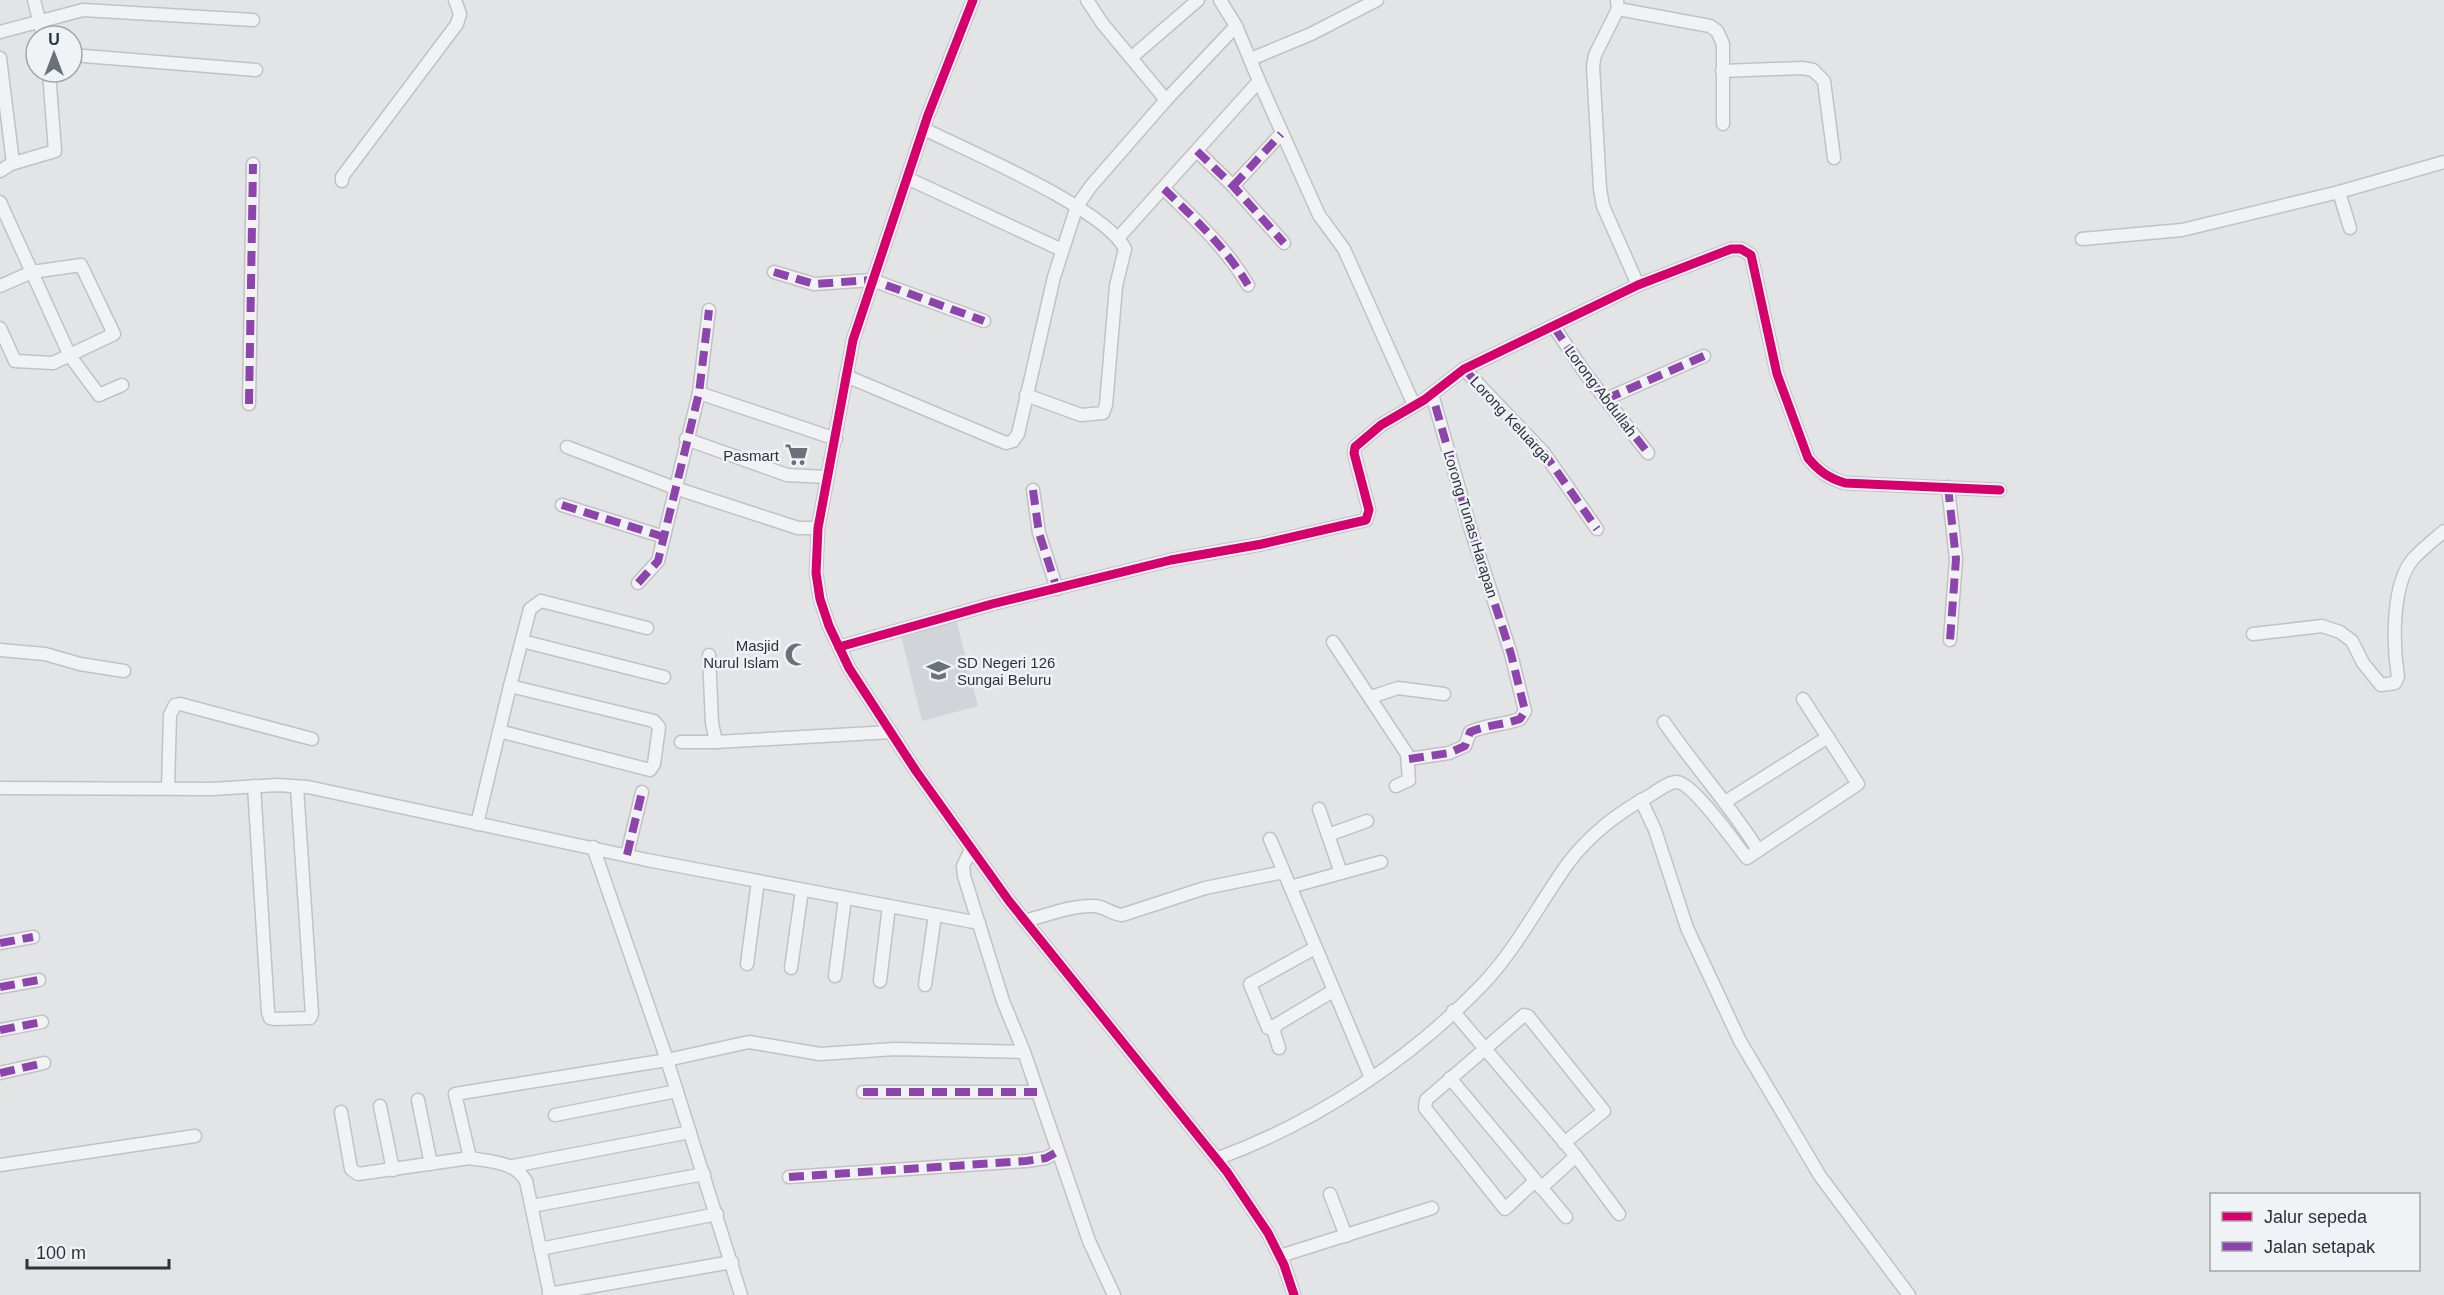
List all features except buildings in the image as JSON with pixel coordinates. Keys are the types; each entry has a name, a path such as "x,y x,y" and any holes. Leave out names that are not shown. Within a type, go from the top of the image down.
{"street":[{"path":"34,0 39,22"},
{"path":"342,181 342,177 457,24 460,14 455,0"},
{"path":"973,0 924,129 853,340 818,528 816,573 820,599 839,647 891,732 971,849 1222,1166 1268,1233 1280,1256 1294,1295"},
{"path":"1087,0 1102,23 1166,100"},
{"path":"1132,57 1198,0"},
{"path":"1251,59 1311,34 1377,0"},
{"path":"1227,2 1281,134 1319,215 1344,249 1414,405"},
{"path":"1638,285 1603,206 1600,189 1593,66 1595,54 1617,4 1710,26 1717,31 1723,44 1724,124"},
{"path":"0,32 39,22 82,5 253,20"},
{"path":"846,376 1006,443 1012,441 1018,434 1062,250 1077,206 1091,186 1166,100 1236,26"},
{"path":"84,56 256,70"},
{"path":"0,58 13,163"},
{"path":"1722,71 1802,68 1819,74 1824,81 1834,158"},
{"path":"1119,237 1259,81"},
{"path":"0,171 13,163 55,151 50,84"},
{"path":"924,129 1077,206 1119,237 1125,253 1116,286 1103,413 1081,415 1026,395"},
{"path":"1233,186 1281,134"},
{"path":"1197,151 1233,186 1284,243"},
{"path":"2082,239 2182,230 2339,192 2444,162"},
{"path":"249,404 253,164"},
{"path":"907,178 1062,250"},
{"path":"1164,189 1208,231 1235,263 1248,285"},
{"path":"2339,192 2350,228"},
{"path":"0,202 70,356 99,395 122,385"},
{"path":"839,647 992,604 1172,560 1262,544 1366,520 1370,510 1354,458 1355,447 1381,425 1432,394 1464,369 1638,285 1731,249 1745,250 1751,255 1777,374 1808,458 1829,478 1845,483 2000,490"},
{"path":"0,286 32,272 76,265 84,267 114,334 53,363 15,361 0,328"},
{"path":"774,272 814,284 872,280 984,321"},
{"path":"638,583 654,568 664,537 699,393 709,310"},
{"name":"Lorong Abdullah","path":"1554,327 1648,453"},
{"path":"1606,399 1704,356"},
{"name":"Lorong Keluarga","path":"1464,369 1544,453 1597,529"},
{"path":"699,393 836,439"},
{"name":"Lorong Tunas Harapan","path":"1409,759 1449,753 1465,746 1470,732 1484,726 1503,725 1520,719 1525,711 1511,654 1471,531 1432,394"},
{"path":"686,439 787,475 827,477"},
{"path":"567,447 675,488 798,528 818,528"},
{"path":"1948,487 1956,559 1950,640"},
{"path":"1033,490 1040,533 1057,589"},
{"path":"562,505 664,537"},
{"path":"2253,634 2322,626 2340,632 2352,641 2363,663 2381,685 2395,682 2398,678 2393,624 2404,574 2412,560 2444,531"},
{"path":"477,824 530,609 535,603 541,602 647,628"},
{"path":"522,641 664,676"},
{"path":"1333,642 1409,759 1409,780 1396,786"},
{"path":"0,650 45,654 80,664 124,671"},
{"path":"709,656 712,723 716,742"},
{"path":"499,731 650,770 654,764 659,733 657,722 510,686"},
{"path":"1371,698 1398,688 1444,694"},
{"path":"1222,1166 1245,1149 1327,1106 1407,1053 1483,983 1527,926 1570,861 1597,832 1641,800 1673,783 1683,784 1711,811 1747,858 1858,784 1803,699"},
{"path":"168,788 170,715 175,705 180,704 312,739"},
{"path":"1665,722 1691,761 1725,802 1758,850"},
{"path":"681,742 891,732"},
{"path":"1725,802 1828,737"},
{"path":"254,786 268,1012 270,1018 274,1019 310,1018 312,1014 297,787"},
{"path":"0,788 297,787 802,890 979,923"},
{"path":"627,855 642,792"},
{"path":"1641,800 1655,830 1687,928 1740,1041 1820,1176 1909,1295"},
{"path":"1319,809 1341,873"},
{"path":"1328,835 1367,821"},
{"path":"1270,838 1371,1078"},
{"path":"593,847 677,1091 741,1295"},
{"path":"971,849 963,866 1004,1001 1024,1052 1089,1241 1114,1295"},
{"path":"1290,887 1381,862"},
{"path":"1027,920 1086,906 1098,906 1122,915 1205,888 1284,872"},
{"path":"747,964 758,881"},
{"path":"791,968 802,890"},
{"path":"835,976 845,898"},
{"path":"880,981 889,906"},
{"path":"925,985 935,915"},
{"path":"0,943 33,937"},
{"path":"1315,948 1250,984 1268,1028 1276,1026 1333,991"},
{"path":"0,987 39,980"},
{"path":"1453,1011 1576,1156 1619,1214"},
{"path":"1564,1143 1604,1112 1528,1016 1524,1016 1484,1048 1426,1100 1425,1108 1505,1209 1576,1156"},
{"path":"0,1030 42,1022"},
{"path":"1276,1026 1274,1032 1279,1048"},
{"path":"470,1158 455,1094 666,1060 749,1042 820,1054 895,1049 1024,1052"},
{"path":"0,1073 44,1063"},
{"path":"1450,1078 1566,1217"},
{"path":"555,1115 677,1091"},
{"path":"863,1092 1037,1092"},
{"path":"418,1100 431,1164"},
{"path":"380,1106 393,1170"},
{"path":"341,1112 351,1169 365,1175 470,1158 513,1166 690,1132"},
{"path":"0,1165 195,1136"},
{"path":"789,1177 1017,1162 1046,1158 1057,1152"},
{"path":"513,1166 521,1171 526,1181 549,1294 732,1262"},
{"path":"532,1206 704,1174"},
{"path":"1330,1194 1346,1236"},
{"path":"1280,1256 1432,1208"},
{"path":"540,1249 717,1214"}],"shaded area":[{"name":"SD Negeri 126 Sungai Beluru","path":"956,619 978,706 922,721 901,636"}],"marked path":[{"path":"1233,186 1281,134"},
{"path":"1197,151 1233,186 1284,243"},
{"path":"249,404 253,164"},
{"path":"1164,189 1220,246 1248,285"},
{"path":"774,272 814,284 872,280 984,321"},
{"path":"638,583 658,561 699,393 709,310"},
{"path":"1554,327 1585,373 1648,453"},
{"path":"1606,399 1704,356"},
{"path":"1464,369 1544,453 1597,529"},
{"path":"1409,759 1449,753 1465,746 1470,732 1520,719 1525,711 1511,654 1471,530 1432,394"},
{"path":"1948,487 1956,559 1950,640"},
{"path":"1033,490 1039,533 1057,589"},
{"path":"562,505 664,537"},
{"path":"627,855 642,792"},
{"path":"0,943 33,937"},
{"path":"0,987 39,980"},
{"path":"0,1030 42,1022"},
{"path":"0,1073 44,1063"},
{"path":"863,1092 1037,1092"},
{"path":"789,1177 1026,1161 1046,1158 1057,1152"}],"cycle path":[{"path":"973,0 928,115 853,340 818,528 816,573 820,599 829,626 849,668 916,771 1009,901 1227,1172 1268,1233 1284,1265 1294,1295"},
{"path":"839,647 992,604 1171,560 1262,544 1366,520 1369,510 1354,453 1355,447 1381,425 1424,400 1464,369 1638,285 1731,249 1741,249 1751,255 1777,374 1808,458 1820,470 1845,483 2000,490"}],"place":[{"name":"Pasmart","path":"797,455"},
{"name":"Masjid Nurul Islam","path":"797,654"},
{"name":"SD Negeri 126 Sungai Beluru","path":"939,671"}]}
